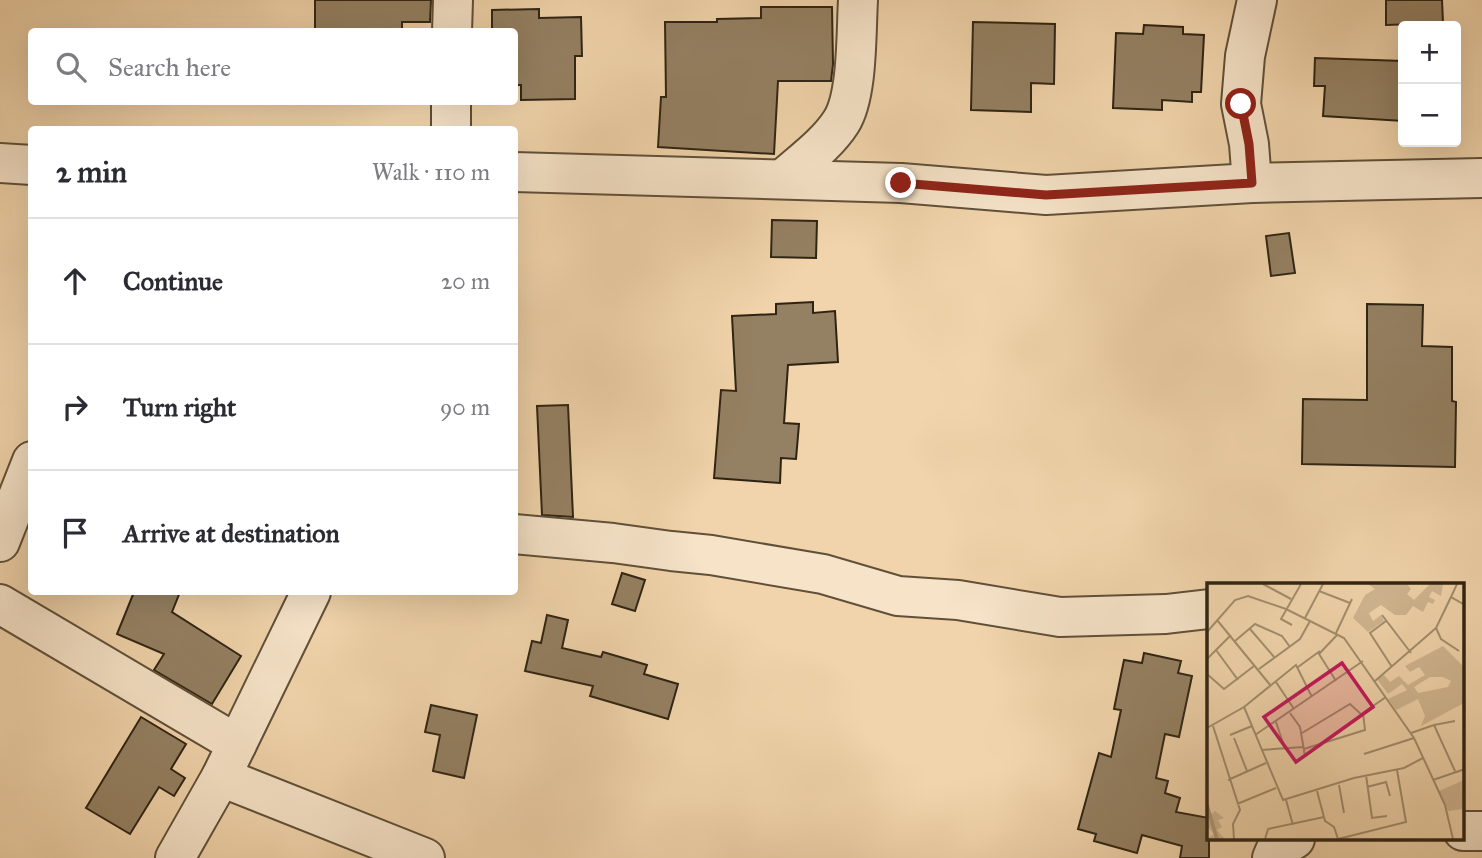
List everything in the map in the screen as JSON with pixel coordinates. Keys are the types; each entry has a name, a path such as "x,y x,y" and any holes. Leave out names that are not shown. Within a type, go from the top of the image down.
{"street":[{"path":"453,0 453,28"},
{"path":"783,178 828,139 843,120 852,91 858,0"},
{"path":"1252,183 1249,144 1241,104 1245,56 1257,0"},
{"path":"451,105 451,126"},
{"path":"0,163 28,165"},
{"path":"518,172 901,183 1046,195 1252,183 1482,178"},
{"path":"0,542 28,471"},
{"path":"518,534 711,555 822,574 898,596 958,600 1060,617 1166,614 1207,609"},
{"path":"174,858 221,777 310,595"},
{"path":"0,604 237,744"},
{"path":"221,777 425,858"},
{"path":"1464,831 1482,831"}],"building":[{"path":"315,0 431,0 430,22 402,22 402,28 315,28"},
{"path":"1386,0 1442,0 1443,21 1398,21 1398,25 1386,25"},
{"path":"761,7 832,7 831,81 778,81 774,154 658,147 661,97 666,97 665,22 717,22 717,19 761,18"},
{"path":"539,9 539,18 581,17 582,56 575,56 575,99 521,100 521,85 518,85 518,28 492,28 492,10"},
{"path":"973,22 1055,24 1054,84 1031,83 1031,112 971,110"},
{"path":"1144,25 1183,27 1183,34 1204,35 1201,92 1192,92 1192,102 1162,100 1162,110 1113,108 1116,33 1143,34"},
{"path":"1315,58 1398,61 1398,121 1323,116 1325,86 1314,86"},
{"path":"772,220 817,221 816,258 771,257"},
{"path":"1289,233 1295,273 1271,276 1266,236"},
{"path":"813,302 813,313 835,311 838,362 788,365 784,423 799,424 796,459 781,458 780,483 714,478 721,390 736,391 732,316 776,314 776,304"},
{"path":"1367,304 1423,305 1422,346 1452,347 1452,401 1456,402 1455,467 1302,464 1303,399 1367,400"},
{"path":"568,405 573,517 542,515 537,406"},
{"path":"622,573 645,580 635,611 612,604"},
{"path":"133,595 179,595 172,612 241,656 212,704 154,670 164,654 117,634"},
{"path":"547,615 568,620 562,648 601,657 603,652 647,665 644,674 678,684 668,719 590,696 593,686 525,671 532,641 541,643"},
{"path":"1144,653 1181,661 1178,673 1192,676 1179,737 1165,734 1156,778 1168,781 1165,793 1180,798 1176,812 1207,818 1209,858 1180,858 1182,846 1142,835 1137,853 1094,841 1096,834 1078,829 1099,753 1111,757 1121,710 1114,709 1124,660 1142,663"},
{"path":"431,705 477,715 464,778 433,771 440,735 425,732"},
{"path":"141,717 186,744 171,769 185,778 174,796 159,787 130,834 86,808"}],"route":[{"path":"901,183 1046,195 1252,183 1249,144 1241,104"}]}
